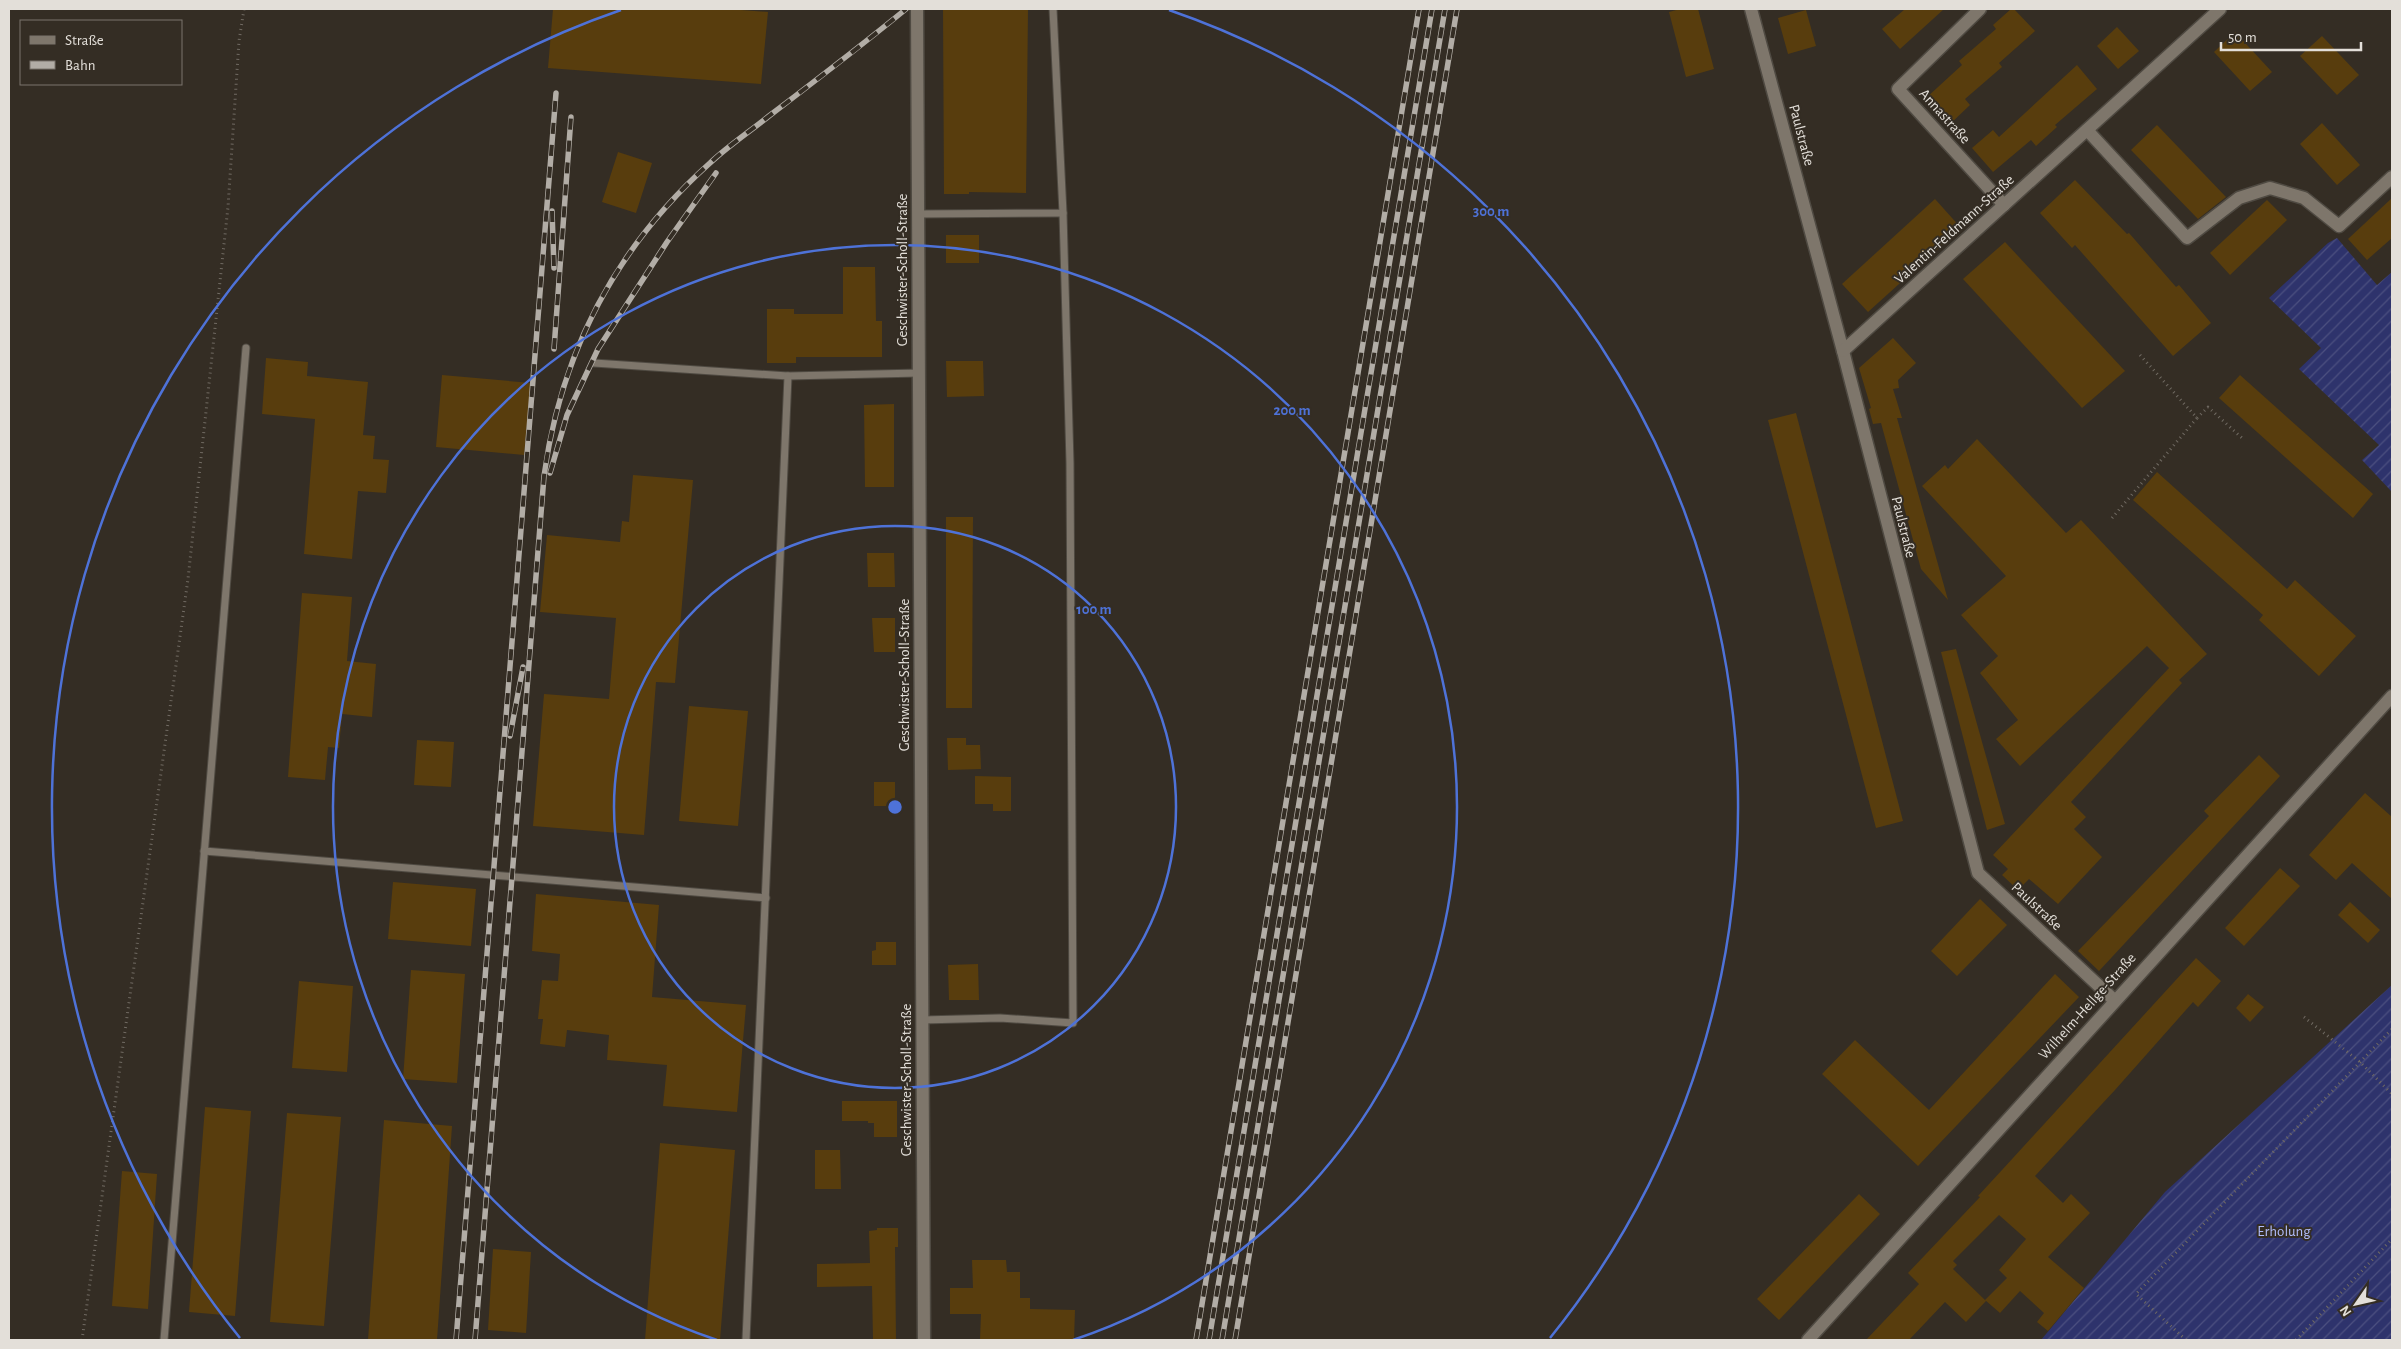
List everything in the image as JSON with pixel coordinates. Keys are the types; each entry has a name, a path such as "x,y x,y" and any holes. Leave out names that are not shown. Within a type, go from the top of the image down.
{"street":[{"name":"Geschwister-Scholl-Straße","path":"917,9 924,1340"},
{"name":"Paulstraße","path":"1751,9 1843,352 1978,873 2114,1000"},
{"name":"Annastraße","path":"1980,9 1898,89 2004,205"},
{"name":"Valentin-Feldmann-Straße","path":"1843,352 2220,9"},
{"path":"2087,130 2187,238 2239,198 2270,188 2304,198 2339,226 2392,177"},
{"name":"Wilhelm-Hellge-Straße","path":"1808,1340 2114,1000 2392,696"}],"lane":[{"path":"922,1020 1000,1018 1073,1023 1070,463 1053,9"},
{"path":"918,214 1062,214"},
{"path":"164,1340 246,348"},
{"path":"594,363 788,376 919,373"},
{"path":"746,1340 788,376"},
{"path":"204,851 766,898"}],"path":[{"path":"82,1340 188,579 228,207 239,41 244,9"},
{"path":"2140,356 2197,418"},
{"path":"2112,518 2208,407 2242,438"},
{"path":"2304,1017 2360,1062 2392,1094"},
{"path":"2186,1340 2136,1294 2392,1029"},
{"path":"2296,1340 2392,1239"}],"green space":[{"path":"2337,238 2377,285 2392,272 2392,492 2362,460 2379,445 2299,369 2321,348 2269,298 2328,243"},
{"name":"Erholung","path":"2392,985 2392,1340 2041,1340 2165,1192"}],"building":[{"path":"553,9 728,9 768,12 761,84 548,68"},
{"path":"943,9 1028,9 1026,193 969,192 969,194 944,194"},
{"path":"1680,9 1698,9 1714,69 1686,77 1669,12"},
{"path":"1905,9 1944,9 1900,49 1882,29"},
{"path":"2011,9 2014,9 2035,31 1999,63 2002,67 1965,99 1970,105 1949,125 1926,98 1962,65 1959,61 1996,29 1993,25"},
{"path":"1806,10 1816,46 1788,54 1778,18"},
{"path":"2117,27 2139,51 2118,69 2097,46"},
{"path":"2235,32 2272,72 2250,91 2214,52"},
{"path":"2322,36 2359,75 2337,95 2300,56"},
{"path":"2077,65 2097,89 2055,125 2057,127 2036,146 2031,140 1993,172 1972,148 1993,130 1999,137"},
{"path":"2322,123 2360,165 2337,185 2300,144"},
{"path":"2157,125 2226,197 2198,219 2131,150"},
{"path":"618,152 652,163 636,213 602,202"},
{"path":"2075,180 2127,234 2129,233 2176,287 2179,285 2211,323 2173,356 2075,245 2072,248 2040,213"},
{"path":"2392,198 2392,238 2367,260 2348,239"},
{"path":"1935,199 1961,228 1868,312 1842,284"},
{"path":"2267,200 2287,220 2230,275 2210,253"},
{"path":"946,235 979,235 979,263 946,263"},
{"path":"2005,242 2125,371 2082,408 1963,279"},
{"path":"843,267 875,267 876,321 882,321 882,357 796,357 796,363 767,363 767,309 794,309 794,314 843,314"},
{"path":"1893,338 1916,363 1898,380 1899,388 1893,389 1902,418 1897,418 1948,600 1921,569 1881,423 1873,424 1869,409 1871,408 1859,368"},
{"path":"266,358 308,362 307,376 368,382 363,435 375,436 373,459 389,460 386,493 358,491 352,559 304,554 315,419 262,414"},
{"path":"946,361 983,361 984,396 947,397"},
{"path":"442,375 531,383 524,455 436,447"},
{"path":"2240,375 2373,494 2353,518 2219,398"},
{"path":"894,404 894,487 865,487 864,405"},
{"path":"1796,413 1903,821 1876,828 1768,420"},
{"path":"1977,439 2066,533 2081,520 2207,654 2179,680 2182,683 2071,802 2086,817 2074,829 2102,857 2058,904 2029,879 2018,890 2002,875 2008,869 1993,855 2169,668 2147,646 2020,766 1996,739 2018,720 1980,673 1998,656 1961,615 2006,576 1922,486 1945,465 1948,469"},
{"path":"2157,472 2287,589 2295,580 2356,636 2319,676 2259,620 2263,615 2133,500"},
{"path":"633,475 693,480 675,683 656,682 644,835 533,826 544,694 609,699 616,618 540,612 547,535 620,542 622,521 629,522"},
{"path":"946,517 973,517 972,708 946,708"},
{"path":"867,553 894,553 895,587 868,587"},
{"path":"302,593 352,597 347,661 376,664 372,717 342,714 339,748 328,747 325,780 288,777"},
{"path":"872,618 895,618 895,652 874,652"},
{"path":"1956,649 2005,824 1987,830 1941,652"},
{"path":"689,706 748,711 738,826 679,821"},
{"path":"947,738 966,738 966,745 980,745 981,769 948,770"},
{"path":"417,740 454,742 451,787 414,785"},
{"path":"2259,755 2280,776 2099,971 2078,951 2209,816 2204,811"},
{"path":"975,776 1011,777 1011,811 993,811 993,804 975,804"},
{"path":"874,782 895,782 895,806 874,806"},
{"path":"2365,793 2392,817 2392,899 2352,863 2336,880 2309,855"},
{"path":"2280,868 2300,886 2244,946 2225,928"},
{"path":"393,882 476,889 471,946 388,939"},
{"path":"536,894 659,905 652,997 746,1005 737,1112 663,1106 667,1065 607,1060 609,1035 567,1030 565,1047 540,1044 543,1019 538,1019 542,980 558,981 560,954 532,951"},
{"path":"1980,899 2007,925 1957,976 1931,951"},
{"path":"2350,902 2380,930 2368,943 2338,915"},
{"path":"876,942 896,942 896,965 872,965 872,951 876,950"},
{"path":"2196,958 2221,981 2198,1007 2193,1002 2035,1176 2063,1203 2071,1194 2090,1213 2048,1257 2084,1288 2048,1331 2037,1322 2044,1313 2020,1291 2000,1313 1985,1300 2007,1278 1999,1270 2026,1239 1999,1215 1953,1261 1957,1265 1953,1269 1986,1301 1966,1322 1945,1302 1909,1340 1866,1340 1919,1284 1908,1273 1980,1197 1978,1196"},
{"path":"978,964 979,1000 949,1000 948,965"},
{"path":"411,970 465,974 457,1083 403,1079"},
{"path":"2055,974 2079,997 1918,1166 1822,1074 1855,1040 1929,1110"},
{"path":"299,981 353,986 347,1072 292,1068"},
{"path":"2248,994 2264,1007 2250,1022 2236,1008"},
{"path":"842,1101 897,1101 897,1137 874,1137 874,1123 868,1123 868,1121 842,1121"},
{"path":"205,1107 251,1111 235,1316 189,1312"},
{"path":"287,1113 341,1117 324,1326 270,1322"},
{"path":"384,1120 452,1126 437,1340 368,1340"},
{"path":"660,1143 735,1150 720,1340 645,1340"},
{"path":"815,1150 840,1150 841,1189 815,1189"},
{"path":"122,1171 157,1174 148,1309 112,1306"},
{"path":"1859,1194 1880,1214 1779,1320 1757,1299"},
{"path":"877,1228 898,1228 898,1247 895,1247 896,1340 873,1340 872,1286 817,1287 817,1264 870,1263 869,1231 877,1230"},
{"path":"493,1249 531,1252 526,1333 488,1330"},
{"path":"972,1260 1006,1260 1007,1272 1020,1272 1020,1298 1030,1298 1030,1309 1075,1310 1074,1340 980,1340 981,1314 950,1314 950,1288 973,1288"}],"railway":[{"path":"475,1340 544,476 552,430 564,387 579,345 598,304 621,266 647,230 677,195 724,151 906,9"},
{"path":"1196,1340 1419,9"},
{"path":"1209,1340 1432,9"},
{"path":"1222,1340 1445,9"},
{"path":"1235,1340 1457,9"},
{"path":"456,1340 556,93"},
{"path":"554,349 571,117"},
{"path":"550,473 567,415 598,349 667,242 716,173"},
{"path":"552,211 554,268"},
{"path":"510,736 523,667"}]}
